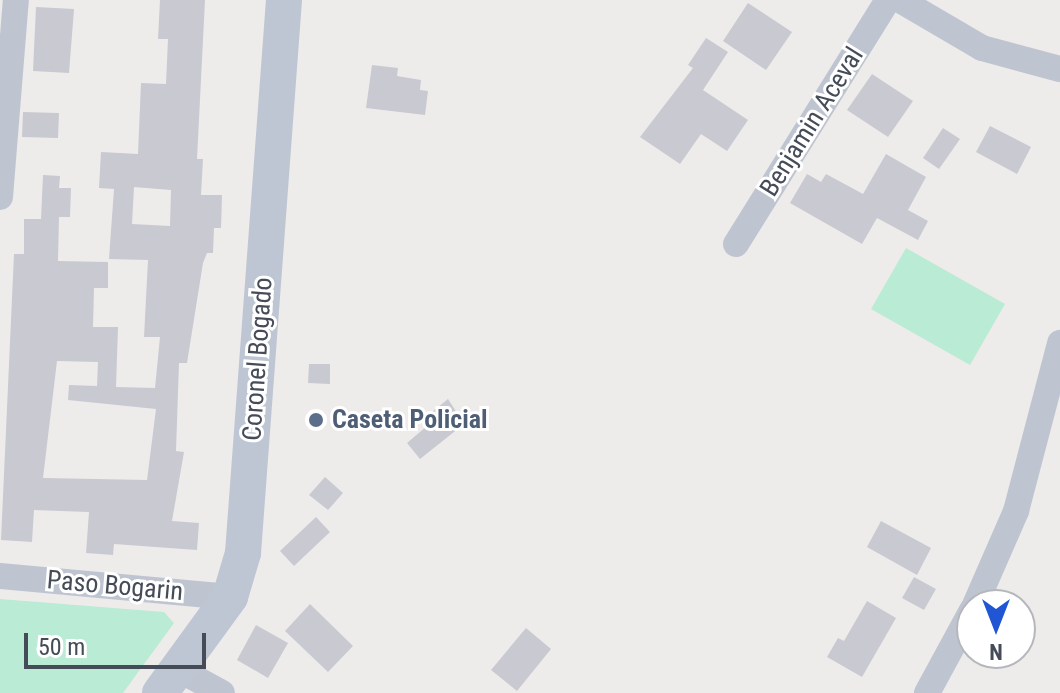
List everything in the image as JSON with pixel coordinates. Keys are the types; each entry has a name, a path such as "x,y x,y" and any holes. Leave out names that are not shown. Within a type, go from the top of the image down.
{"street":[{"path":"0,197 16,0"},
{"name":"Coronel Bogado","path":"169,681 230,597 245,532 284,0"},
{"name":"Benjamin Aceval","path":"736,244 888,0"},
{"path":"900,0 982,48 1060,69"},
{"path":"981,589 1016,511 1060,343"},
{"name":"Paso Bogarin","path":"0,576 230,597"},
{"path":"927,693 956,639"},
{"path":"169,681 222,693"}],"green space":[{"path":"906,248 1005,304 970,365 871,309"},
{"path":"0,599 164,612 174,623 123,693 0,693"}],"building":[{"path":"160,0 205,0 197,159 203,159 201,195 222,195 221,228 214,228 213,253 207,253 203,263 187,363 179,363 176,451 184,452 172,521 199,523 197,550 114,544 113,555 86,553 89,512 34,510 32,542 1,540 14,254 24,254 24,219 41,219 43,175 60,176 59,188 71,188 70,217 59,217 58,261 108,262 108,288 94,288 93,327 118,327 116,387 155,388 160,337 144,337 148,260 109,259 114,189 99,188 101,152 138,154 141,83 166,84 168,39 158,39","holes":["134,187 171,190 170,226 132,224","57,361 98,362 97,386 69,385 68,400 156,409 147,480 43,478"]},
{"path":"748,3 792,32 766,70 723,41"},
{"path":"36,7 74,9 69,73 33,71"},
{"path":"706,38 728,52 703,90 748,120 727,151 701,134 680,164 640,137 693,68 688,65"},
{"path":"372,65 398,68 397,76 421,80 420,90 428,91 425,115 366,108"},
{"path":"872,74 913,101 888,137 847,110"},
{"path":"23,112 59,113 58,138 22,137"},
{"path":"990,126 1031,147 1017,174 976,152"},
{"path":"943,128 960,139 939,169 923,158"},
{"path":"886,154 926,177 908,210 928,221 918,240 877,218 862,244 790,203 807,174 821,182 826,174 863,194"},
{"path":"309,364 330,364 330,384 308,383"},
{"path":"448,399 464,424 420,459 407,443 427,426 422,420"},
{"path":"325,477 343,493 328,510 309,495"},
{"path":"316,517 330,532 294,566 280,551"},
{"path":"881,521 931,548 917,575 867,547"},
{"path":"914,577 936,589 924,610 902,598"},
{"path":"867,601 896,618 862,677 827,657 838,638 844,641"},
{"path":"310,604 353,646 328,672 285,631"},
{"path":"256,625 288,643 268,678 237,660"},
{"path":"526,628 551,649 517,691 491,670"}],"place":[{"name":"Caseta Policial","path":"316,420"}]}
